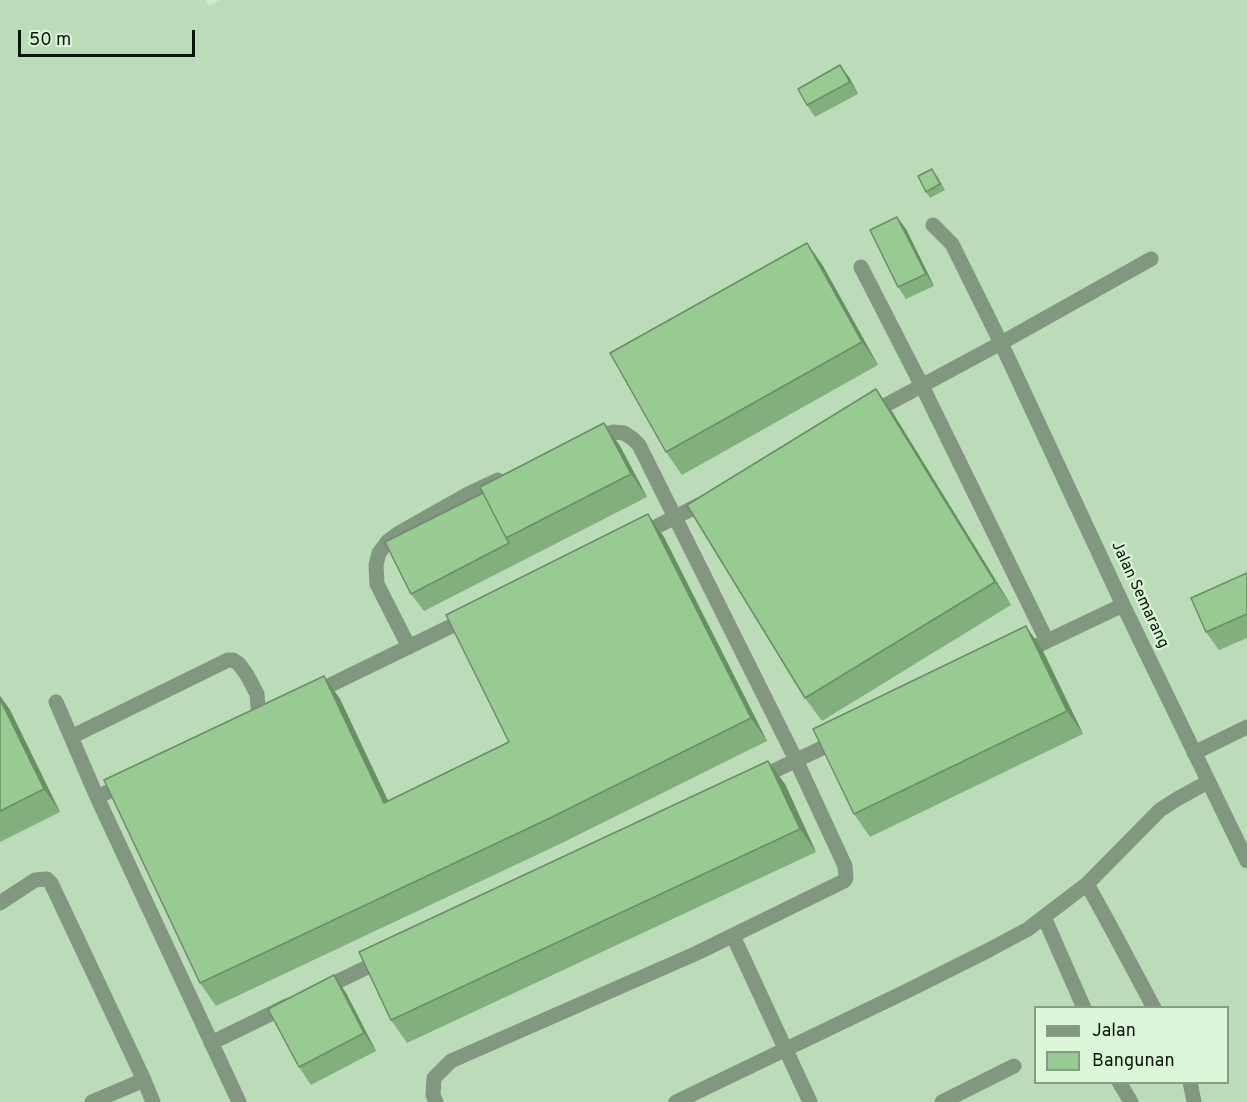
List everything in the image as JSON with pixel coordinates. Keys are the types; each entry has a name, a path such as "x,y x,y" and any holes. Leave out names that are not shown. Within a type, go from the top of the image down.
{"lane":[{"name":"Jalan Semarang","path":"933,225 952,244 1247,861"},
{"path":"861,419 1001,344 1150,259"},
{"path":"861,267 1047,641"},
{"path":"436,1102 433,1095 434,1078 451,1061 733,936 846,878 845,866 796,760 639,445 624,434 614,432 602,434 584,442"},
{"path":"409,647 377,584 378,553 399,533 470,493 512,474"},
{"path":"622,544 717,496"},
{"path":"1005,661 1123,605"},
{"path":"302,699 483,611"},
{"path":"71,737 228,660 239,664 257,694 259,719"},
{"path":"56,702 97,797 239,1102"},
{"path":"1194,753 1247,728"},
{"path":"743,786 859,730"},
{"path":"97,797 140,776"},
{"path":"676,1102 990,950 1028,929 1087,884 1160,810 1208,782"},
{"path":"0,903 35,880 47,879 51,884 153,1102"},
{"path":"1087,884 1153,1006"},
{"path":"1044,917 1083,1006"},
{"path":"733,936 810,1102"},
{"path":"211,1042 402,950"},
{"path":"942,1102 1014,1066"},
{"path":"92,1102 144,1080"},
{"path":"1120,1084 1131,1102"},
{"path":"1190,1084 1194,1102"}],"shaded area":[{"path":"0,0 205,0 209,6 220,0 1247,0 1247,1102 0,1102"}],"building":[{"path":"840,65 850,82 807,105 798,89"},
{"path":"932,169 940,184 926,192 918,176"},
{"path":"897,217 926,274 898,287 870,230"},
{"path":"807,243 862,342 666,452 610,353"},
{"path":"876,389 995,582 805,698 687,505"},
{"path":"604,423 631,474 506,538 480,487"},
{"path":"483,493 509,543 411,594 385,542"},
{"path":"648,514 751,718 548,819 200,983 104,780 324,676 384,803 509,742 446,615"},
{"path":"1247,573 1247,614 1206,632 1191,598"},
{"path":"1026,626 1067,711 854,814 813,729"},
{"path":"0,699 44,789 0,811"},
{"path":"768,761 800,829 391,1020 359,952"},
{"path":"334,975 364,1033 299,1067 268,1009"}]}
